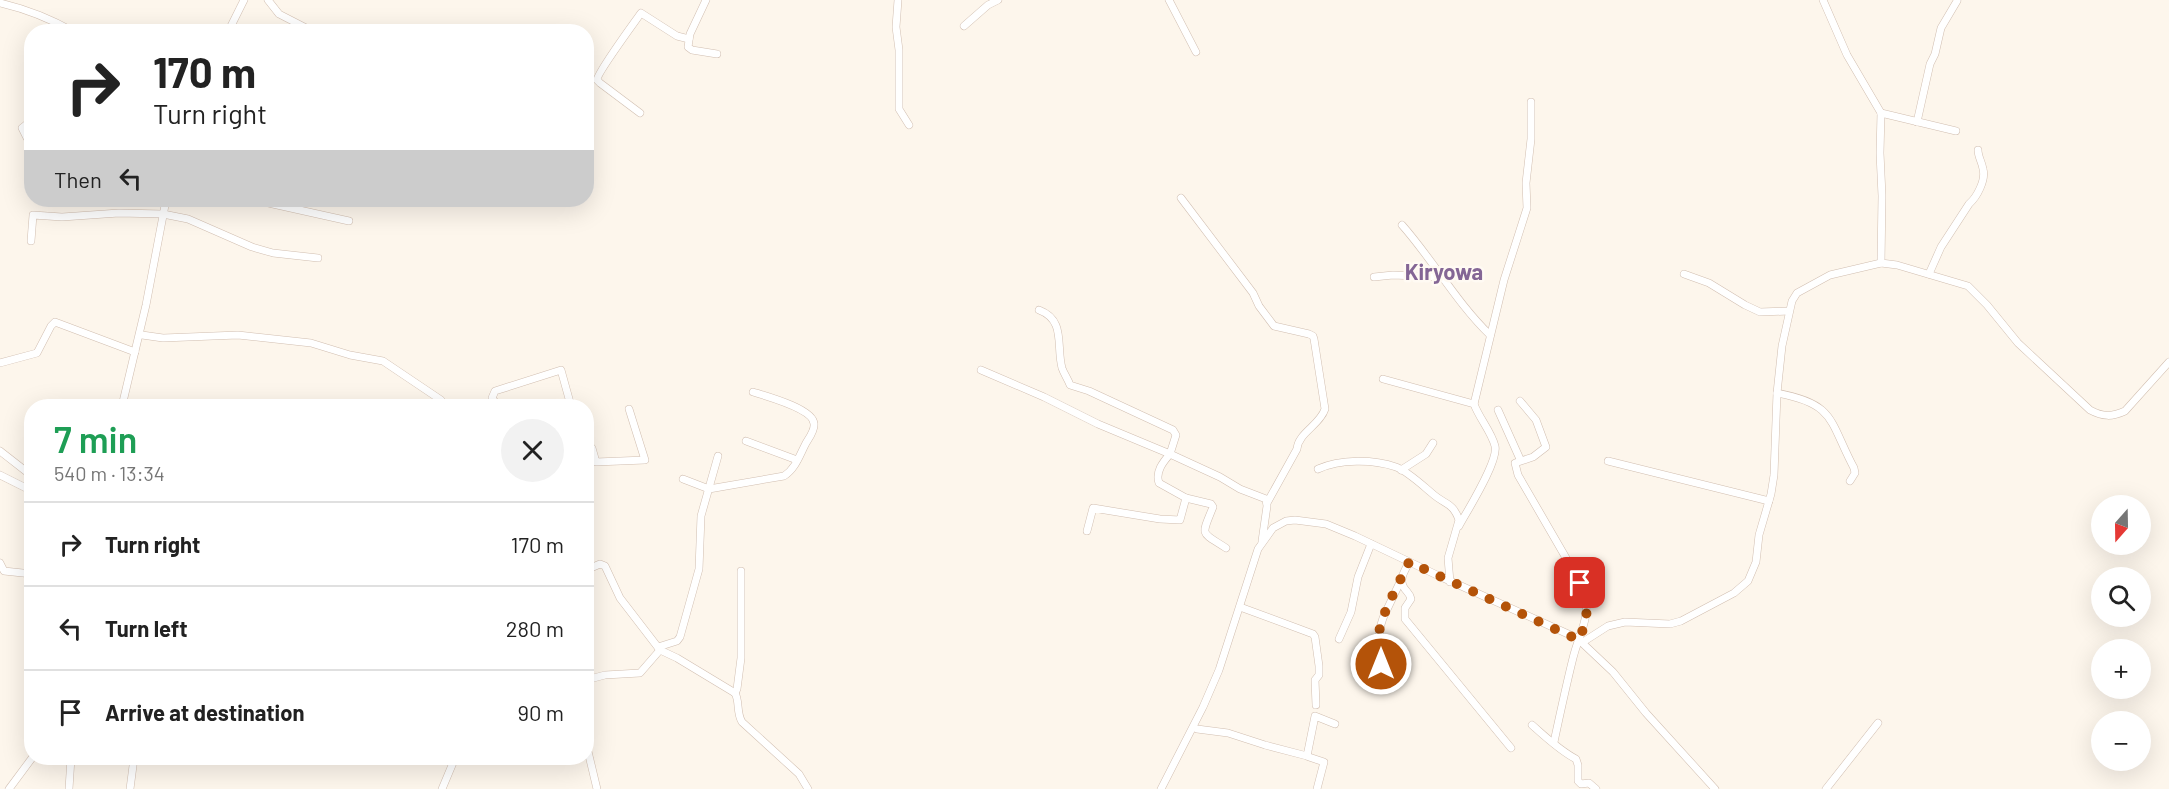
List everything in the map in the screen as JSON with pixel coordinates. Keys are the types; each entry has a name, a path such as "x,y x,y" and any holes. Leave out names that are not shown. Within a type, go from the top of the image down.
{"street":[{"path":"20,9 23,0"},
{"path":"232,24 244,0"},
{"path":"268,0 279,14 298,24"},
{"path":"706,0 689,39 689,49 717,54"},
{"path":"898,0 896,27 899,50 899,109 909,125"},
{"path":"964,26 988,5 998,0"},
{"path":"1168,0 1196,52"},
{"path":"1823,0 1847,55 1881,113 1881,263"},
{"path":"1917,122 1941,28 1957,1"},
{"path":"0,3 60,24"},
{"path":"640,113 600,83 597,80 598,73 611,58 641,13 677,36 689,39"},
{"path":"1450,582 1448,558 1459,526 1484,482 1495,451 1494,444 1474,404 1504,280 1527,208 1526,183 1532,102"},
{"path":"1881,113 1956,131"},
{"path":"1929,274 1941,247 1969,204 1975,199 1983,179 1984,170 1978,157 1978,150"},
{"path":"1162,788 1210,693 1219,670 1262,544 1268,503 1298,443 1320,419 1325,409 1314,339 1310,334 1274,326 1259,306 1253,293 1181,198"},
{"path":"124,399 152,275 164,207"},
{"path":"286,207 349,221"},
{"path":"31,241 33,214 62,217 119,213 163,214 188,219 252,247 273,253 318,258"},
{"path":"1402,225 1471,316 1490,335"},
{"path":"1581,641 1608,626 1625,622 1670,624 1681,621 1734,593 1748,582 1756,562 1759,535 1774,475 1777,393 1782,346 1789,311 1797,293 1830,275 1881,263 1897,265 1968,286 2018,343 2080,401 2099,415 2118,414 2125,411 2169,362"},
{"path":"1684,274 1709,283 1752,309 1770,313 1789,311"},
{"path":"1374,277 1441,276"},
{"path":"1039,309 1048,313 1057,328 1062,368 1070,385 1089,391 1173,430 1176,435 1170,454 1160,468 1158,481 1161,485 1186,498 1211,504 1213,507 1204,529 1205,534 1209,539 1226,548"},
{"path":"0,363 37,353 54,322 135,352"},
{"path":"142,335 163,338 237,335 311,344 383,361 440,399"},
{"path":"493,399 495,391 561,370 569,399"},
{"path":"981,370 1044,397 1098,424 1170,454 1240,489 1264,496 1268,503"},
{"path":"1383,380 1474,404"},
{"path":"683,479 709,489 784,476 791,471 813,429 812,417 799,409 753,392"},
{"path":"1777,393 1812,402 1822,408 1830,419 1854,468 1855,472 1850,480"},
{"path":"1520,401 1536,420 1546,445 1540,453 1520,459 1515,463 1518,475 1584,590 1588,608 1554,742"},
{"path":"594,455 596,462 645,460 629,409"},
{"path":"1498,410 1520,459"},
{"path":"747,441 797,460"},
{"path":"1401,470 1426,454 1433,443"},
{"path":"0,451 3,460 24,472"},
{"path":"594,678 640,673 659,649 680,637 699,569 701,516 718,456"},
{"path":"1608,461 1769,501"},
{"path":"1318,469 1331,463 1348,462 1382,465 1401,470 1453,507 1459,520 1459,526"},
{"path":"0,475 24,488"},
{"path":"1087,531 1093,508 1180,520 1186,498"},
{"path":"1262,544 1273,528 1286,521 1326,524 1581,641 1613,672 1646,713 1715,789"},
{"path":"1339,639 1351,612 1358,577 1371,544"},
{"path":"1377,672 1385,652 1379,631 1409,562"},
{"path":"0,563 3,571 24,573"},
{"path":"594,567 600,564 605,566 620,598 659,649 735,693"},
{"path":"741,571 741,657 735,693 737,714 742,722 799,774 808,789"},
{"path":"1401,578 1403,585 1411,595 1405,608 1405,619 1511,748"},
{"path":"1240,607 1313,634 1319,666 1319,675 1315,680 1316,705"},
{"path":"1197,729 1228,733 1307,756 1315,716 1335,724"},
{"path":"1826,789 1878,723"},
{"path":"1532,725 1554,742 1561,752 1576,759 1578,782 1589,783 1596,789"},
{"path":"1309,757 1324,762 1317,789"},
{"path":"9,789 27,765"},
{"path":"69,789 70,765"},
{"path":"130,789 133,765"},
{"path":"441,789 452,765"},
{"path":"591,765 597,789"}],"district":[{"name":"Kiryowa","path":"1444,272"}],"route":[{"path":"1381,664 1385,648 1379,631 1409,562 1579,640 1588,608 1580,583"}]}
